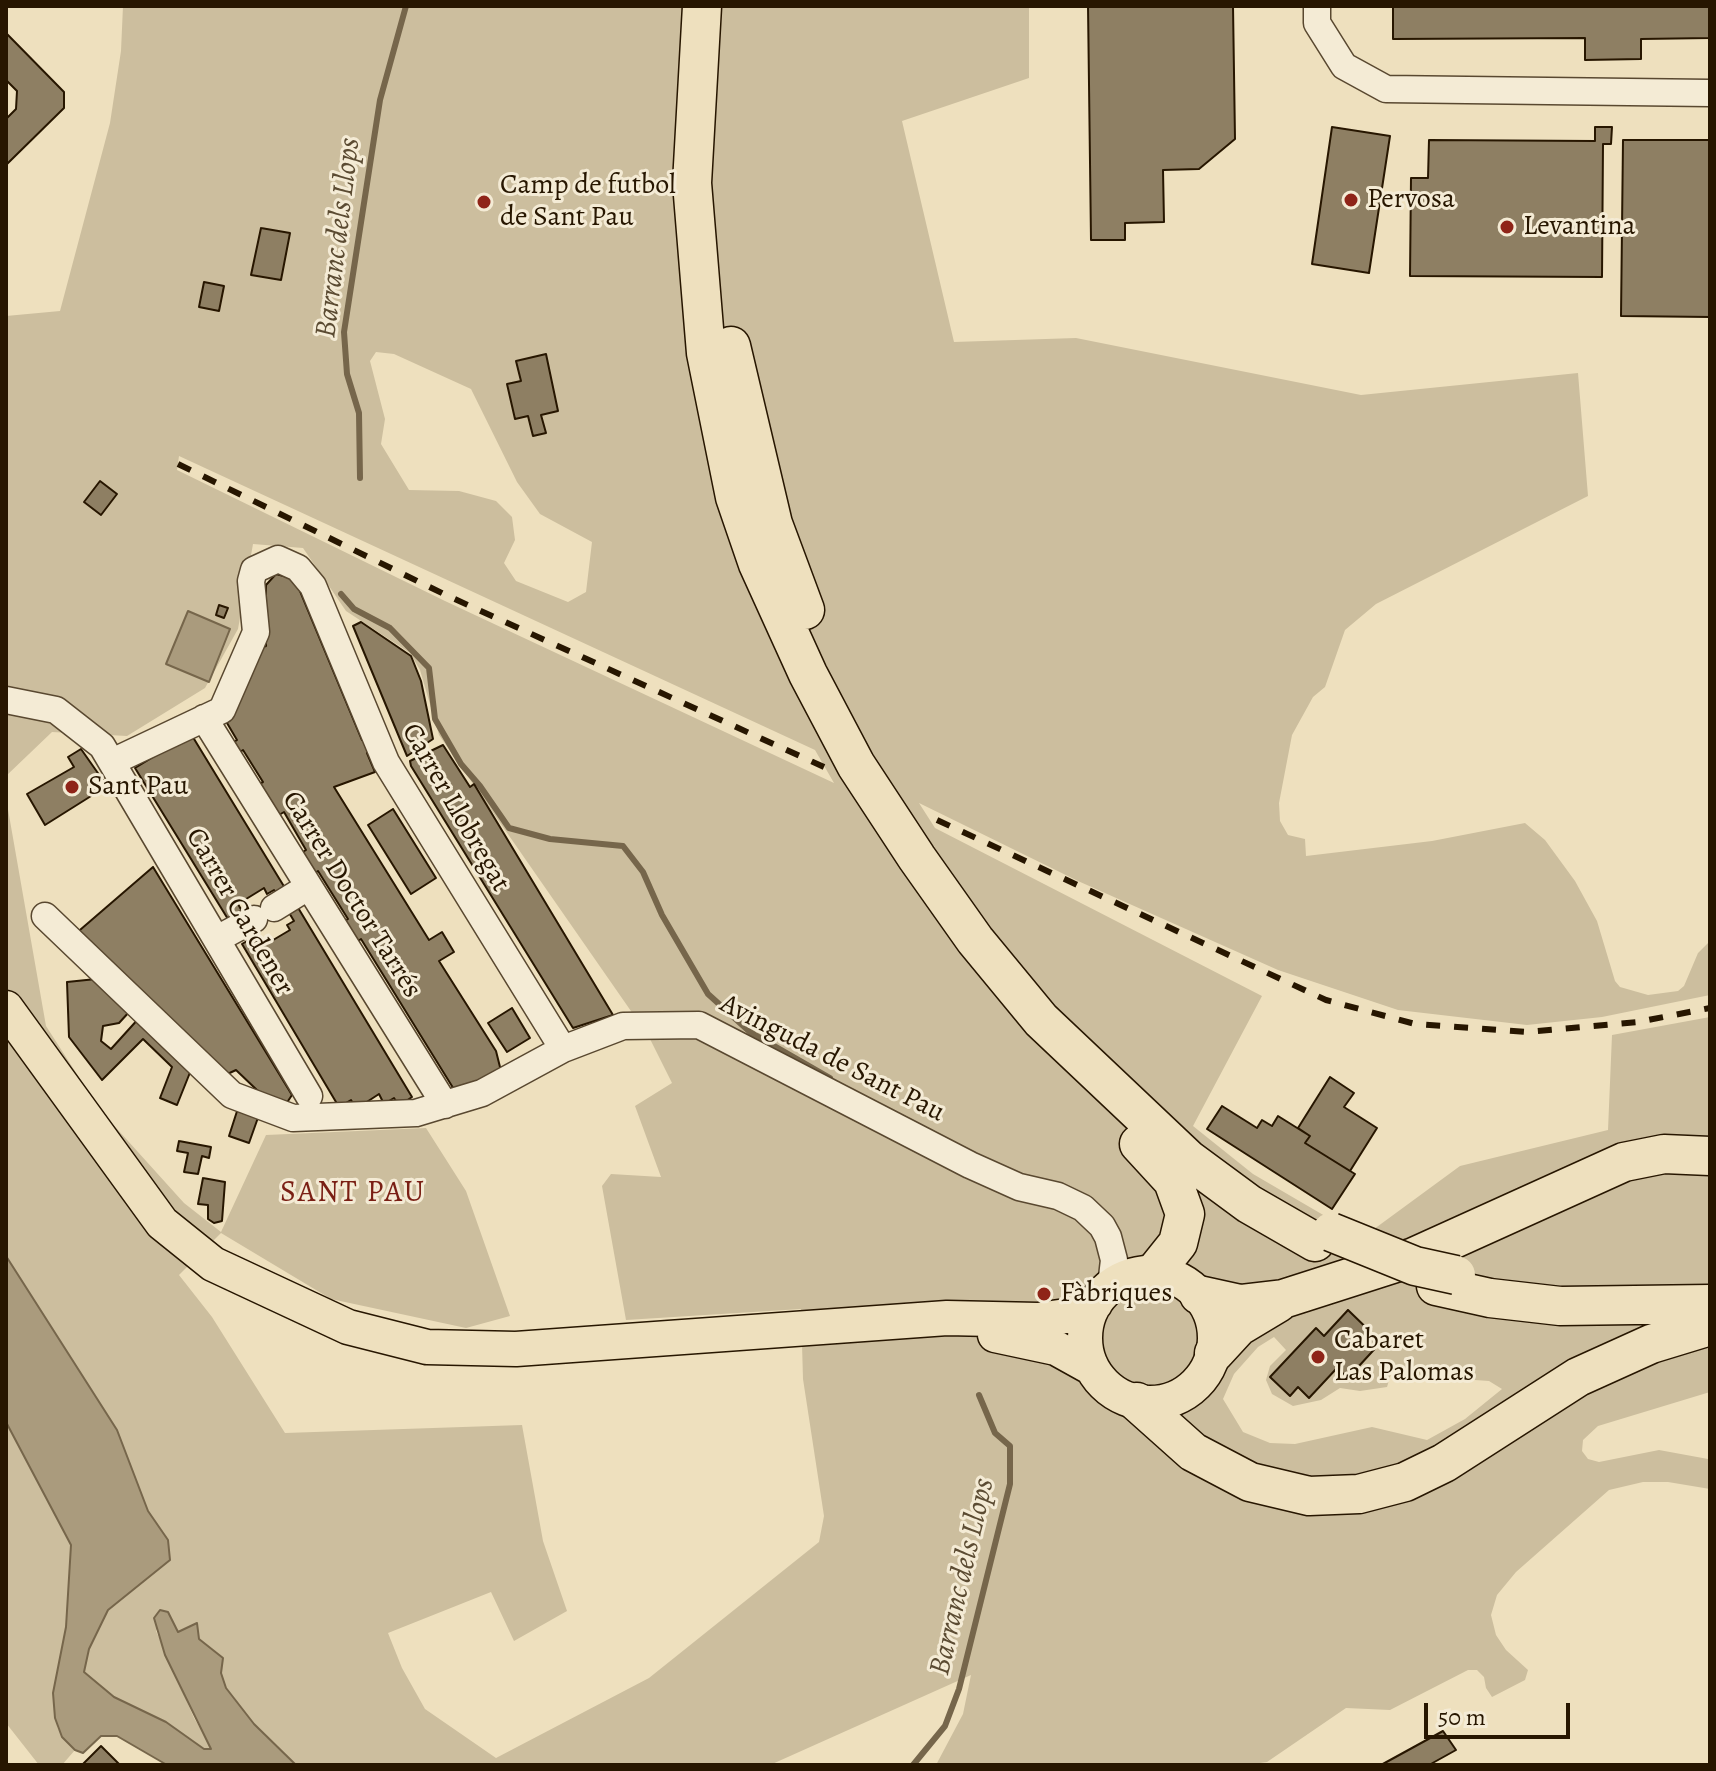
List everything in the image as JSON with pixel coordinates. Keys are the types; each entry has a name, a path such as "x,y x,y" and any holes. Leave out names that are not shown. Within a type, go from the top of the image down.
{"highway":[{"path":"702,6 692,183 706,353 735,497 779,633 829,742 917,891 1015,1018 1165,1169 1181,1195 1185,1214 1183,1232 1173,1251 1121,1280"},
{"path":"717,6 713,99 715,215 730,341 746,420 773,524 826,661 932,849 984,924 1083,1043 1210,1158 1297,1215 1361,1263 1446,1281 1549,1289 1614,1291 1710,1287"},
{"path":"758,564 808,674 856,765 939,889 1010,983 1113,1092 1188,1159 1249,1204 1323,1237"},
{"path":"1199,1295 1240,1304 1283,1299 1414,1257 1624,1162 1697,1154"},
{"path":"1614,1291 1648,1281 1710,1278"},
{"path":"1446,1281 1490,1298 1560,1306 1710,1304"},
{"path":"1214,1353 1238,1327 1283,1299"},
{"path":"1137,1402 1193,1452 1250,1482 1309,1496 1359,1494 1405,1482 1444,1463 1578,1377 1651,1344 1710,1326"}],"main road":[{"path":"6,1008 162,1223 213,1264 348,1327 427,1347 516,1349 904,1324 947,1318 1038,1320 1066,1316 1121,1280 1179,1280 1199,1295 1213,1323 1214,1353 1200,1381 1182,1395 1155,1404 1137,1402 1110,1390 1092,1368 1056,1348 1035,1342 904,1324"},
{"path":"1092,1368 1085,1336 1121,1280"}],"street":[{"path":"1317,6 1317,23 1344,66 1386,89 1710,93"},
{"name":"Carrer Llobregat","path":"204,718 222,710 256,632 251,581 254,570 278,559 298,568 313,586 386,762 563,1049"},
{"name":"Carrer Cardener","path":"6,700 56,710 102,746 309,1096"},
{"path":"112,762 204,718"},
{"name":"Carrer Doctor Tarrés","path":"204,718 445,1105"},
{"path":"217,939 308,887"},
{"name":"Avinguda de Sant Pau","path":"45,916 232,1095 293,1118 416,1113 482,1093 563,1049 623,1026 699,1025 970,1165 1019,1187 1058,1196 1083,1208 1102,1226 1121,1280"}],"shaded area":[{"path":"123,6 1029,6 1029,78 902,121 954,342 1076,338 1361,395 1578,373 1588,496 1376,604 1345,630 1325,687 1313,697 1292,735 1279,803 1280,821 1288,835 1305,839 1306,856 1432,841 1525,823 1545,840 1575,881 1597,921 1615,981 1620,987 1648,995 1678,991 1684,986 1698,953 1710,941 1710,995 1602,1017 1527,1025 1398,1010 1278,970 1078,881 919,803 935,828 1262,996 1193,1126 1253,1174 1325,1216 1370,1232 1460,1166 1608,1130 1612,1035 1710,1017 1710,1392 1598,1426 1583,1440 1582,1451 1588,1459 1599,1462 1659,1450 1708,1459 1710,1489 1668,1482 1643,1482 1609,1490 1516,1572 1497,1595 1491,1615 1496,1635 1506,1650 1528,1670 1525,1680 1492,1697 1484,1677 1477,1670 1468,1670 1390,1710 1346,1708 1267,1762 1246,1765 936,1765 963,1714 971,1675 770,1765 296,1765 254,1724 226,1688 221,1673 223,1658 199,1639 197,1624 178,1632 168,1612 156,1631 194,1718 212,1748 204,1749 166,1722 114,1697 84,1672 89,1649 108,1610 170,1559 168,1540 148,1511 117,1430 6,1256 6,798 46,1026 100,1110 184,1203 221,1232 266,1135 426,1128 466,1191 510,1316 466,1328 331,1299 221,1233 179,1275 212,1317 285,1433 522,1425 543,1541 567,1611 514,1641 491,1592 388,1633 402,1668 425,1709 496,1758 649,1678 819,1542 824,1516 803,1379 801,1309 626,1320 602,1186 611,1174 661,1177 635,1106 672,1083 649,1037 439,735 420,670 410,653 346,611 303,548 253,544 238,629 205,688 127,736 52,732 6,776 6,316 60,311 110,123 121,51","holes":["376,352 394,354 471,389 517,482 540,514 592,542 586,592 568,602 516,581 504,563 515,540 512,517 496,501 459,491 409,490 381,444 385,419 370,361","179,456 815,750 834,783 445,601 177,470","1274,1337 1286,1350 1270,1366 1266,1380 1272,1394 1293,1406 1321,1400 1340,1388 1360,1391 1387,1387 1391,1374 1489,1381 1502,1389 1465,1419 1427,1440 1372,1427 1295,1444 1270,1443 1243,1432 1223,1399 1234,1374 1258,1347"]},
{"path":"188,611 230,629 209,682 166,664"},
{"path":"6,1256 117,1430 148,1511 168,1540 170,1560 108,1610 89,1649 84,1672 114,1697 166,1722 204,1749 211,1749 165,1655 154,1618 160,1610 168,1612 178,1632 197,1623 199,1639 223,1658 221,1673 226,1688 254,1724 296,1765 167,1765 117,1736 101,1736 83,1753 75,1750 62,1737 55,1718 53,1693 66,1627 71,1545 6,1422"},
{"path":"6,1422 71,1545 66,1627 53,1700 58,1729 75,1750 62,1765 39,1765 6,1723"}],"building":[{"path":"1088,6 1233,6 1235,139 1199,169 1163,170 1164,222 1125,223 1125,240 1091,240"},
{"path":"1393,6 1710,6 1710,38 1641,39 1641,59 1585,60 1585,38 1393,39"},
{"path":"6,33 64,92 64,108 6,165 6,119 16,109 17,91 6,80"},
{"name":"Pervosa","path":"1332,127 1390,136 1369,273 1312,264"},
{"name":"Levantina","path":"1595,127 1612,127 1611,144 1603,144 1602,277 1410,276 1411,178 1428,178 1429,140 1595,141"},
{"path":"1623,140 1710,140 1710,317 1621,316"},
{"path":"261,228 290,233 281,280 251,275"},
{"path":"204,282 224,286 219,311 199,307"},
{"path":"546,354 558,411 541,415 546,433 533,436 528,416 515,419 507,384 521,381 516,361"},
{"path":"100,481 117,494 101,515 84,502"},
{"path":"276,574 295,579 362,740 369,737 374,750 367,753 375,772 334,787 429,940 442,932 454,952 439,961 496,1051 501,1071 455,1091 361,939 352,945 340,924 348,919 318,871 312,875 298,855 306,850 284,812 274,818 255,786 263,782 243,750 237,754 231,744 237,740 227,723 257,649 266,646 266,585"},
{"path":"219,605 228,608 224,618 216,615"},
{"path":"361,622 411,656 421,681 433,739 407,756 353,626"},
{"path":"191,734 288,893 279,898 274,890 267,894 264,888 238,904 243,913 231,924 135,768"},
{"path":"443,745 470,787 474,784 613,1015 573,1028 411,766 410,761"},
{"name":"Sant Pau","path":"81,749 107,786 45,825 27,794 74,767 68,757"},
{"path":"393,809 436,878 411,894 368,825"},
{"path":"153,867 292,1095 286,1104 259,1092 236,1070 219,1078 73,936"},
{"path":"297,906 412,1097 399,1106 394,1098 384,1104 379,1094 356,1109 351,1100 339,1107 242,944 252,938 263,946 290,930 287,925 294,921 288,911"},
{"path":"96,979 130,1011 119,1023 103,1026 101,1041 111,1049 140,1017 193,1065 177,1105 160,1098 172,1067 143,1039 102,1080 69,1037 67,982"},
{"path":"512,1008 530,1038 507,1052 488,1023"},
{"path":"1330,1077 1354,1093 1344,1107 1377,1128 1350,1171 1305,1143 1310,1136 1298,1128"},
{"path":"239,1105 260,1112 249,1143 229,1136"},
{"path":"1222,1106 1257,1128 1262,1120 1272,1126 1278,1116 1310,1136 1305,1143 1355,1174 1332,1209 1207,1129"},
{"path":"179,1141 211,1147 209,1158 202,1156 198,1174 184,1172 188,1153 177,1151"},
{"path":"203,1178 225,1182 222,1221 214,1223 208,1219 208,1205 198,1204"},
{"path":"1348,1310 1381,1342 1348,1378 1337,1368 1309,1398 1298,1387 1290,1396 1270,1377 1316,1328 1324,1336"},
{"path":"1443,1731 1456,1750 1429,1765 1381,1765"},
{"path":"101,1746 120,1765 82,1765"}],"waterway":[{"name":"Barranc dels Llops","path":"360,478 359,413 347,374 344,332 380,100 406,6"},
{"name":"Barranc dels Llops","path":"341,594 354,609 390,628 429,668 435,719 461,764 509,828 550,839 623,846 643,872 662,915 708,994 750,1032 830,1078"},
{"name":"Barranc dels Llops","path":"913,1765 945,1726 959,1689 1010,1484 1010,1446 995,1433 979,1395"}],"railway":[{"path":"178,464 448,596 824,767"},
{"path":"937,820 1326,1000 1415,1024 1526,1032 1638,1022 1710,1008"}],"place":[{"name":"Pervosa","path":"1351,200"},
{"name":"Camp de futbol de Sant Pau","path":"484,202"},
{"name":"Levantina","path":"1507,227"},
{"name":"Sant Pau","path":"72,787"},
{"name":"Fàbriques","path":"1044,1294"},
{"name":"Cabaret Las Palomas","path":"1318,1357"}],"district":[{"name":"SANT PAU","path":"353,1194"}]}
